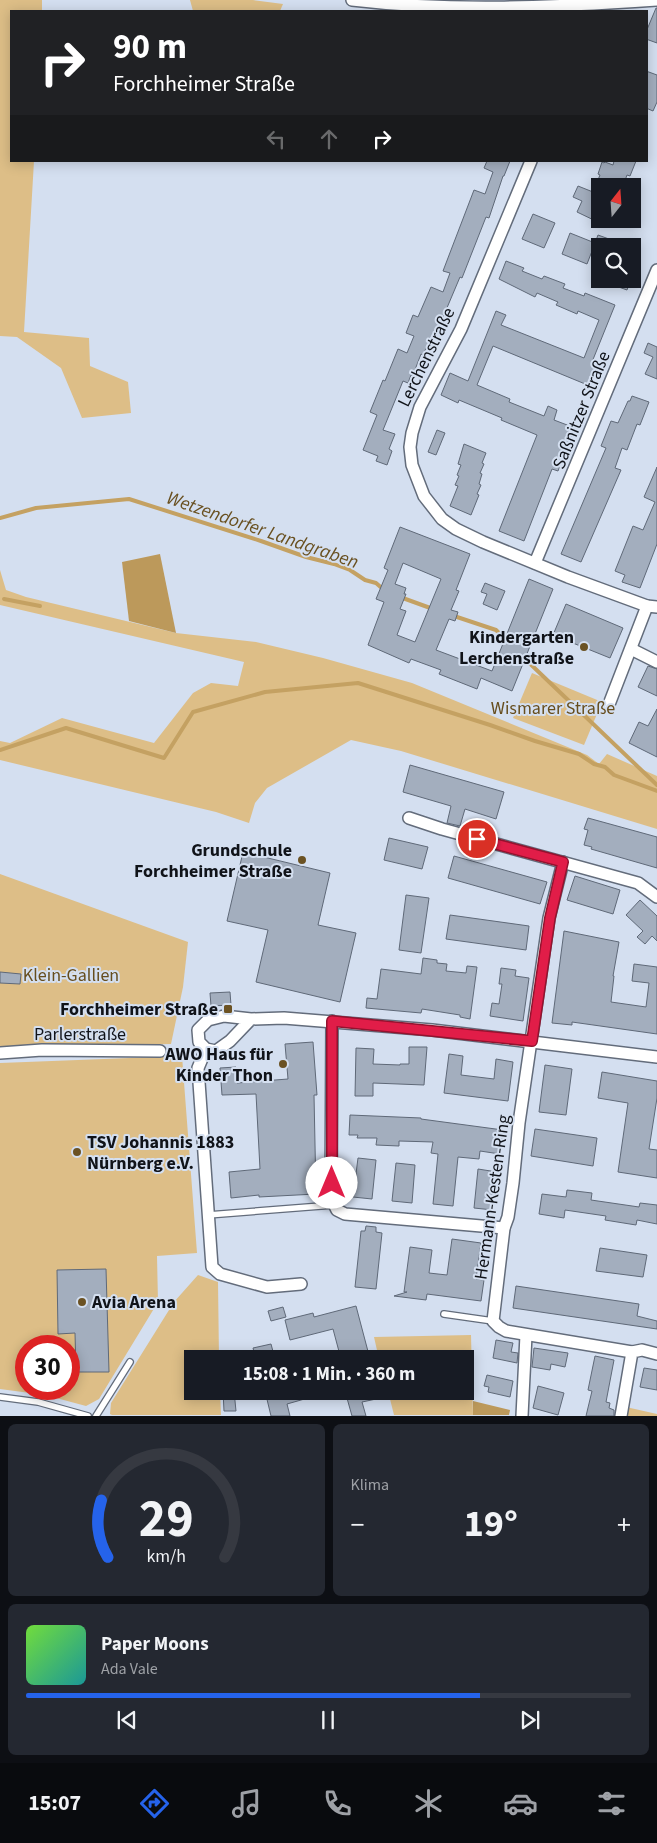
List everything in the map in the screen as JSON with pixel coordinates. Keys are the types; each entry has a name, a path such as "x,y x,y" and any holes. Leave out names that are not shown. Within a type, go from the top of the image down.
{"street":[{"path":"352,0 382,4 490,8 563,3 657,0"},
{"name":"Lerchenstraße","path":"531,162 462,328 414,422 410,448 412,465 424,496 442,519 456,529 535,563 653,604"},
{"name":"Saßnitzer Straße","path":"535,563 657,270"},
{"path":"608,707 631,649 653,604"},
{"path":"631,649 657,662"},
{"path":"410,818 442,830 638,883 657,898"},
{"name":"Hermann-Kesten-Ring","path":"493,1321 504,1228 508,1218 519,1123 550,918 563,862"},
{"path":"251,1019 230,1041 216,1051 206,1049 198,1042 198,1030 208,1020 224,1016 251,1019 284,1018 332,1021 532,1041 657,1057"},
{"path":"332,1021 331,1198 334,1205 345,1214 504,1228"},
{"path":"206,1049 198,1068 212,1267 220,1274 267,1287 301,1284"},
{"name":"Parlerstraße","path":"0,1054 42,1050 160,1051"},
{"path":"493,1321 499,1327 506,1330 632,1352 642,1350 657,1354"},
{"path":"522,1416 526,1334"},
{"path":"621,1416 632,1352"}],"lane":[{"path":"208,1215 334,1205"},
{"path":"444,1314 493,1321"},
{"path":"96,1416 130,1362"},
{"path":"0,1398 38,1402 88,1416"}],"green space":[{"path":"0,0 42,0 42,10 10,10 10,162 34,162 24,332 89,338 90,366 128,382 131,413 82,418 61,368 17,337 0,336"},
{"path":"190,0 253,0 283,4 280,10 193,10"},
{"path":"0,570 6,590 26,597 176,633 256,642 323,658 412,683 587,755 599,764 607,754 657,776 657,829 401,751 351,740 267,788 255,803 249,823 216,812 0,760 0,741 10,743 62,718 154,743 193,693 211,683 238,686 244,662 0,605"},
{"name":"Wismarer Straße","path":"532,673 602,702 584,745 513,718"},
{"name":"Klein-Gallien","path":"0,874 188,942 183,987 171,1044 0,1048"},
{"path":"182,1056 197,1253 157,1256 158,1302 99,1399 86,1406 64,1400 80,1400 80,1335 15,1335 15,1391 0,1389 0,1063"},
{"path":"198,1275 218,1282 219,1350 184,1350 184,1400 220,1400 221,1415 110,1414 111,1403 174,1302"},
{"path":"471,1335 471,1350 377,1350 374,1337"},
{"path":"390,1400 473,1400 473,1415 394,1415"},
{"path":"626,1407 657,1414 657,1416 625,1416"}],"shaded area":[{"path":"160,554 176,633 129,621 122,562"},
{"path":"473,1401 510,1410 509,1415 473,1415"}],"building":[{"path":"657,8 657,43 648,40 648,27"},
{"path":"648,72 657,75 657,102 653,111 648,109"},
{"path":"487,162 510,162 489,218 486,217 462,278 460,277 430,348 427,346 423,355 421,354 408,383 403,381 383,430 395,434 389,449 392,451 387,465 376,461 378,456 363,450 377,415 370,412 398,349 407,353 414,336 406,333 413,315 418,317 431,287 443,292 450,273 443,271 474,190 485,194 493,172 484,168"},
{"path":"602,162 613,165 614,162 636,162 630,176 627,175 626,178 599,178 600,175 598,174"},
{"path":"578,186 591,191 591,219 577,212 582,201 573,197"},
{"path":"533,214 555,223 544,248 522,239"},
{"path":"570,233 591,241 591,254 587,264 562,254"},
{"path":"506,261 524,268 522,271 542,279 544,276 565,284 563,288 584,296 585,293 615,305 592,362 599,365 590,386 493,346 477,385 510,399 509,402 544,416 548,406 557,410 554,420 575,428 558,471 552,469 524,541 499,531 537,435 459,400 458,403 441,395 450,373 468,381 496,311 506,315 501,325 584,358 599,320 578,311 577,314 556,305 558,302 537,293 535,297 499,279"},
{"path":"648,343 657,347 657,379 645,374 653,357 644,353"},
{"path":"632,396 649,402 640,425 637,424 627,450 622,448 615,468 621,470 581,562 561,554 606,448 601,446 611,421 618,423"},
{"path":"437,430 445,433 436,455 428,452"},
{"path":"464,444 486,453 480,473 482,474 479,484 481,485 477,494 479,495 471,515 450,506 458,486 455,485 461,465 458,464"},
{"path":"657,467 657,544 640,588 622,582 625,575 615,571 633,526 643,530 655,502 644,497"},
{"path":"400,527 470,554 456,590 459,591 451,610 458,612 455,621 449,619 436,650 492,671 529,579 553,589 512,691 481,678 477,689 439,674 441,670 411,659 409,663 368,645 384,602 376,599 388,570 384,568","holes":["403,563 441,579 415,642 397,635 406,611 400,609 406,594 404,594 406,588 395,584"]},
{"path":"485,583 505,591 497,610 483,604 487,594 481,592"},
{"path":"566,604 623,628 610,658 553,635"},
{"path":"648,666 657,669 657,696 638,687"},
{"path":"657,709 657,757 629,743 639,722 648,726"},
{"path":"410,765 504,792 496,819 465,809 460,826 447,823 451,806 403,792"},
{"path":"588,818 657,837 657,868 591,849 592,847 584,845 588,830 584,829"},
{"path":"389,838 428,847 422,869 384,860"},
{"path":"243,852 330,873 318,925 356,933 340,1002 256,982 268,930 227,921"},
{"path":"454,856 547,882 540,904 448,878"},
{"path":"575,876 620,890 613,914 567,900"},
{"path":"406,895 429,898 421,953 399,950"},
{"path":"640,900 657,916 657,941 652,936 645,944 637,937 643,931 626,915"},
{"path":"450,915 529,926 526,950 446,939"},
{"path":"564,931 619,942 611,1002 646,1007 649,983 632,981 634,964 657,967 657,1034 572,1022 572,1025 552,1023"},
{"path":"423,958 447,964 446,971 466,973 467,966 477,967 470,1019 460,1017 460,1015 422,1009 421,1013 366,1008 367,998 377,999 381,969 421,974"},
{"path":"501,968 516,970 515,976 529,978 523,1021 490,1016 492,1003 499,1004 502,984 499,984"},
{"path":"0,972 21,974 20,984 0,983"},
{"path":"230,992 231,1005 211,1006 210,993"},
{"path":"313,1042 317,1095 314,1095 316,1194 259,1197 259,1195 231,1198 229,1172 260,1169 256,1094 222,1095 220,1068 236,1067 237,1083 288,1079 285,1044"},
{"path":"409,1047 427,1047 424,1085 373,1083 373,1096 355,1096 356,1048 374,1049 373,1064 400,1065 409,1064"},
{"path":"449,1054 463,1056 461,1075 494,1079 496,1059 513,1062 508,1101 444,1093"},
{"path":"545,1065 572,1069 566,1115 539,1112"},
{"path":"602,1072 657,1081 657,1098 649,1149 657,1150 657,1178 618,1172 628,1103 598,1098"},
{"path":"350,1115 421,1118 503,1130 500,1154 480,1151 479,1159 458,1157 453,1206 433,1204 438,1154 431,1153 433,1142 399,1141 399,1146 376,1145 377,1138 357,1138 358,1135 349,1135"},
{"path":"535,1129 597,1138 593,1166 531,1156"},
{"path":"358,1158 376,1160 372,1199 353,1197"},
{"path":"396,1163 415,1165 412,1203 392,1201"},
{"path":"478,1169 497,1172 493,1210 474,1208"},
{"path":"567,1190 592,1193 591,1200 639,1207 640,1203 657,1205 657,1224 637,1220 636,1225 605,1220 606,1216 565,1210 564,1218 539,1214 542,1194 566,1197"},
{"path":"366,1226 376,1227 376,1232 382,1233 376,1289 355,1287 361,1231 365,1231"},
{"path":"452,1239 481,1243 476,1279 484,1280 481,1301 427,1294 426,1300 394,1296 407,1292 404,1292 410,1247 432,1250 429,1273 447,1275"},
{"path":"600,1248 647,1255 643,1277 596,1271"},
{"name":"Avia Arena","path":"106,1269 109,1372 80,1372 80,1335 75,1335 75,1333 58,1334 57,1270"},
{"path":"516,1286 639,1304 637,1316 657,1321 657,1329 513,1308"},
{"path":"356,1306 368,1350 339,1350 333,1329 290,1340 285,1320 313,1313 314,1317"},
{"path":"283,1307 286,1317 271,1321 268,1311"},
{"path":"496,1340 513,1343 511,1352 518,1353 517,1363 493,1358"},
{"path":"271,1344 273,1350 254,1350 253,1348"},
{"path":"534,1348 568,1353 565,1367 551,1364 550,1370 532,1367"},
{"path":"595,1356 614,1360 606,1402 610,1403 609,1408 614,1410 614,1416 586,1416 592,1391 588,1390"},
{"path":"644,1368 657,1370 657,1390 640,1387"},
{"path":"487,1375 513,1381 510,1397 488,1392 489,1387 484,1386"},
{"path":"538,1386 564,1393 558,1415 533,1408"},
{"path":"223,1400 235,1400 236,1411 224,1411"},
{"path":"267,1400 301,1400 287,1404 290,1416 271,1416"},
{"path":"348,1400 371,1400 362,1402 366,1416 352,1416"}],"waterway":[{"name":"Wetzendorfer Landgraben","path":"0,518 36,508 129,499 306,557 334,564 350,570 365,580 376,583 384,590"},
{"name":"Wetzendorfer Landgraben","path":"400,597 433,609"},
{"path":"4,599 40,606"},
{"name":"Wetzendorfer Landgraben","path":"454,616 496,630 507,641"},
{"name":"Wetzendorfer Landgraben","path":"523,657 657,785"},
{"name":"Wetzendorfer Landgraben","path":"0,750 66,728 164,758 193,712 265,692 358,683 579,754 594,764 605,767 614,775 657,791"}],"place":[{"name":"Kindergarten Lerchenstraße","path":"584,647"},
{"name":"Grundschule Forchheimer Straße","path":"302,860"},
{"name":"Forchheimer Straße","path":"228,1009"},
{"name":"AWO Haus für Kinder Thon","path":"283,1064"},
{"name":"TSV Johannis 1883 Nürnberg e.V.","path":"77,1152"},
{"name":"Avia Arena","path":"82,1302"}],"route":[{"path":"332,1183 332,1021 532,1041 550,918 563,862 477,839"}]}
